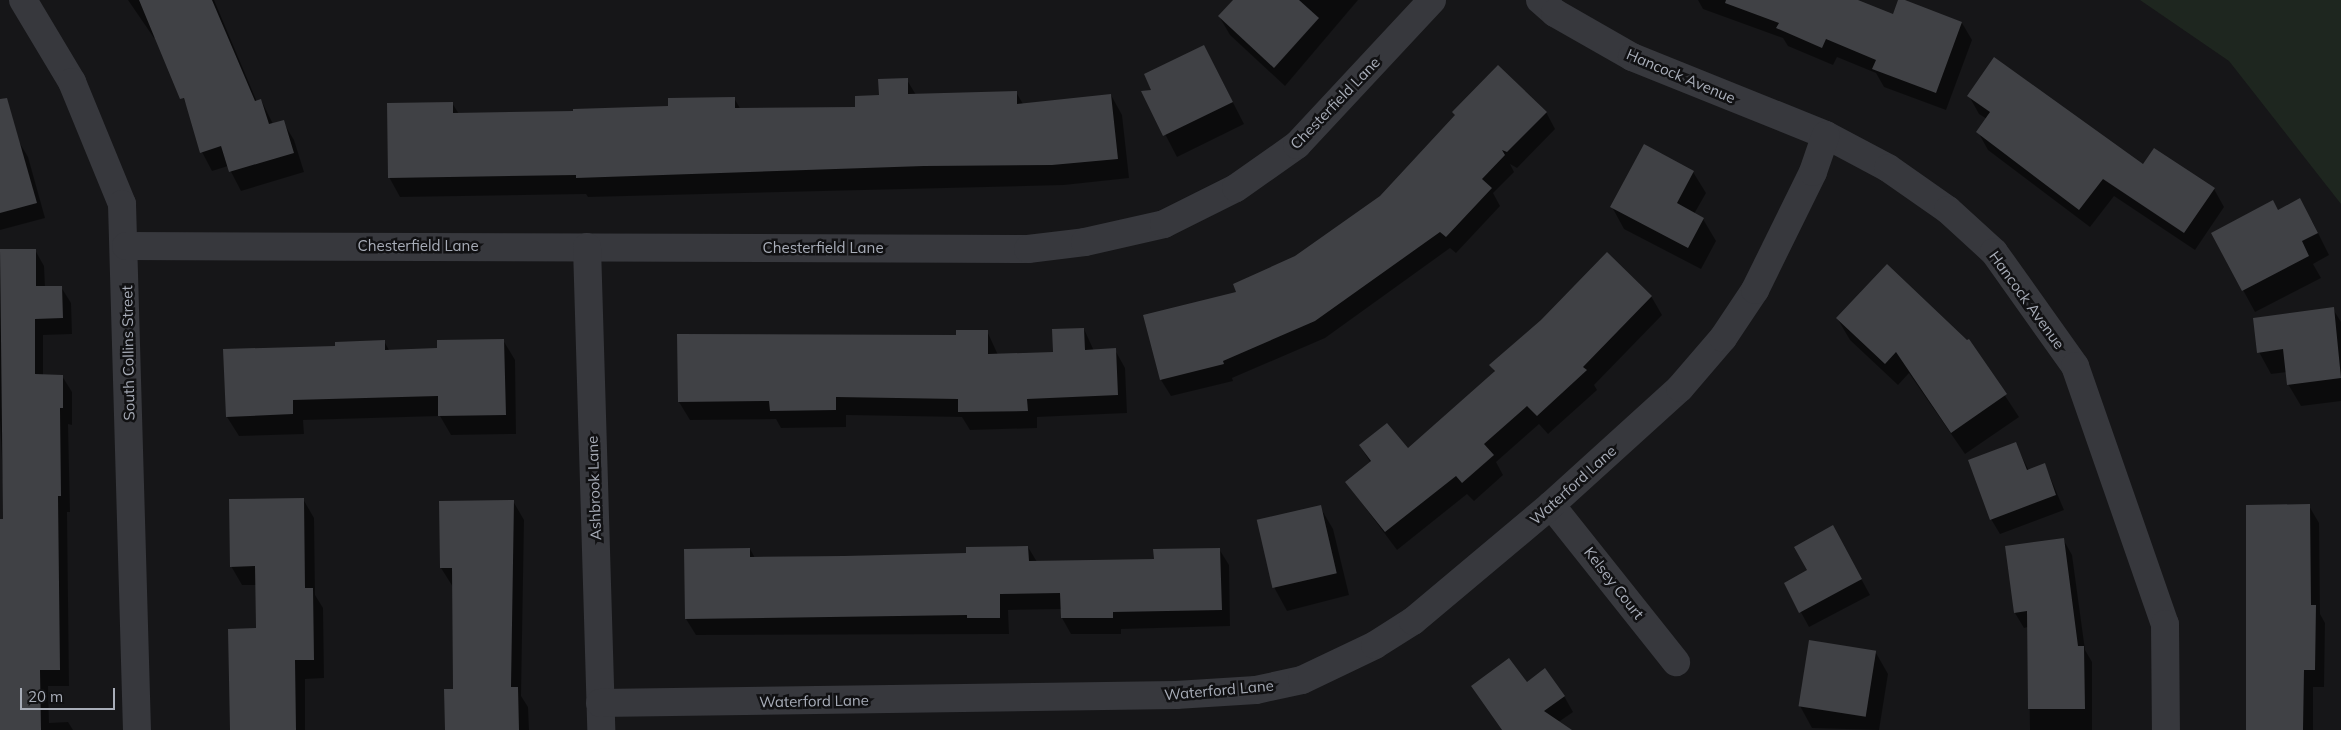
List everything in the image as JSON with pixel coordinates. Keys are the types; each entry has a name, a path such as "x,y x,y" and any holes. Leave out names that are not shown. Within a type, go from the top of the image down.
{"street":[{"name":"South Collins Street","path":"23,0 72,82 103,153 122,204 126,246 137,730"},
{"name":"Chesterfield Lane","path":"126,246 1028,249 1085,242 1164,224 1236,188 1297,145 1432,0"},
{"name":"Hancock Avenue","path":"1540,0 1555,13 1632,57 1826,135 1888,168 1948,210 1994,252 2075,366 2165,624 2166,730"},
{"name":"Waterford Lane","path":"600,703 1176,695 1256,690 1302,680 1375,645 1413,621 1551,505 1680,388 1723,338 1755,290 1813,172 1826,135"},
{"name":"Ashbrook Lane","path":"588,247 601,730"},
{"name":"Kelsey Court","path":"1551,505 1676,662"}],"shaded area":[{"path":"2140,0 2341,0 2341,204 2229,61"}],"building":[{"path":"139,0 212,0 255,101 261,99 269,124 284,120 294,153 229,172 221,146 200,153 184,98 180,99"},
{"path":"1233,0 1299,0 1319,18 1274,68 1218,16"},
{"path":"1726,0 1858,0 1893,14 1898,0 1905,0 1962,22 1936,93 1872,69 1876,60 1826,39 1822,48 1776,28 1779,23 1725,3"},
{"path":"1204,45 1233,102 1163,136 1141,91 1151,90 1144,74"},
{"path":"1994,57 2143,164 2154,148 2215,188 2184,233 2103,179 2079,210 1976,132 1990,112 1967,96"},
{"path":"1498,65 1547,112 1507,152 1502,150 1505,155 1482,179 1492,188 1446,237 1440,232 1315,321 1223,361 1224,364 1160,380 1143,315 1236,292 1233,284 1295,256 1380,196 1455,115 1452,112"},
{"path":"908,78 908,94 1017,91 1017,104 1111,94 1118,159 1052,165 924,166 576,178 576,175 388,178 387,103 453,102 453,113 573,111 573,109 668,106 668,98 735,97 735,108 855,107 855,96 879,95 878,79"},
{"path":"7,98 37,203 0,213 0,99"},
{"path":"1644,144 1694,171 1677,203 1704,218 1688,248 1610,207"},
{"path":"2300,198 2318,233 2302,241 2309,256 2242,291 2211,233 2273,200 2278,210"},
{"path":"0,249 36,249 36,286 62,286 63,318 35,319 35,374 63,375 63,408 60,408 61,496 58,496 60,670 40,670 41,730 0,730 0,519 3,519"},
{"path":"1607,252 1652,296 1583,367 1587,370 1537,416 1527,406 1484,444 1494,455 1462,483 1456,476 1385,532 1345,482 1371,461 1359,445 1387,423 1408,448 1495,371 1489,365 1541,320"},
{"path":"1887,264 1967,340 1969,339 2007,394 1951,433 1896,352 1885,364 1836,318"},
{"path":"2334,307 2341,378 2287,385 2283,349 2257,353 2253,318"},
{"path":"1084,328 1085,350 1116,348 1118,395 1027,399 1028,411 958,412 958,399 836,397 836,410 770,411 769,401 678,402 677,334 956,335 956,330 988,330 988,354 1053,352 1052,329"},
{"path":"504,339 506,415 438,416 438,396 293,400 293,414 226,417 223,349 335,346 335,342 385,340 385,350 437,348 437,340"},
{"path":"2016,442 2027,470 2045,463 2056,495 1990,520 1968,460"},
{"path":"304,498 305,588 313,588 314,660 295,660 296,730 230,730 228,629 256,628 255,566 230,567 229,499"},
{"path":"514,500 511,687 518,687 519,730 445,730 444,689 453,689 452,568 440,568 439,501"},
{"path":"2310,504 2311,605 2316,605 2315,670 2304,670 2303,730 2246,730 2246,505"},
{"path":"1321,505 1337,573 1272,588 1257,520"},
{"path":"1833,525 1862,579 1799,613 1784,583 1807,570 1794,547"},
{"path":"2064,538 2078,646 2084,646 2085,709 2028,709 2027,611 2014,613 2005,546"},
{"path":"1028,546 1029,561 1154,559 1153,549 1220,548 1222,610 1113,612 1113,618 1061,618 1060,593 1000,594 1000,618 967,618 967,615 685,619 684,549 750,548 750,557 966,553 966,547"},
{"path":"1809,640 1876,651 1866,717 1799,706"},
{"path":"1509,658 1527,682 1545,668 1565,696 1544,711 1572,730 1502,730 1471,686"}]}
